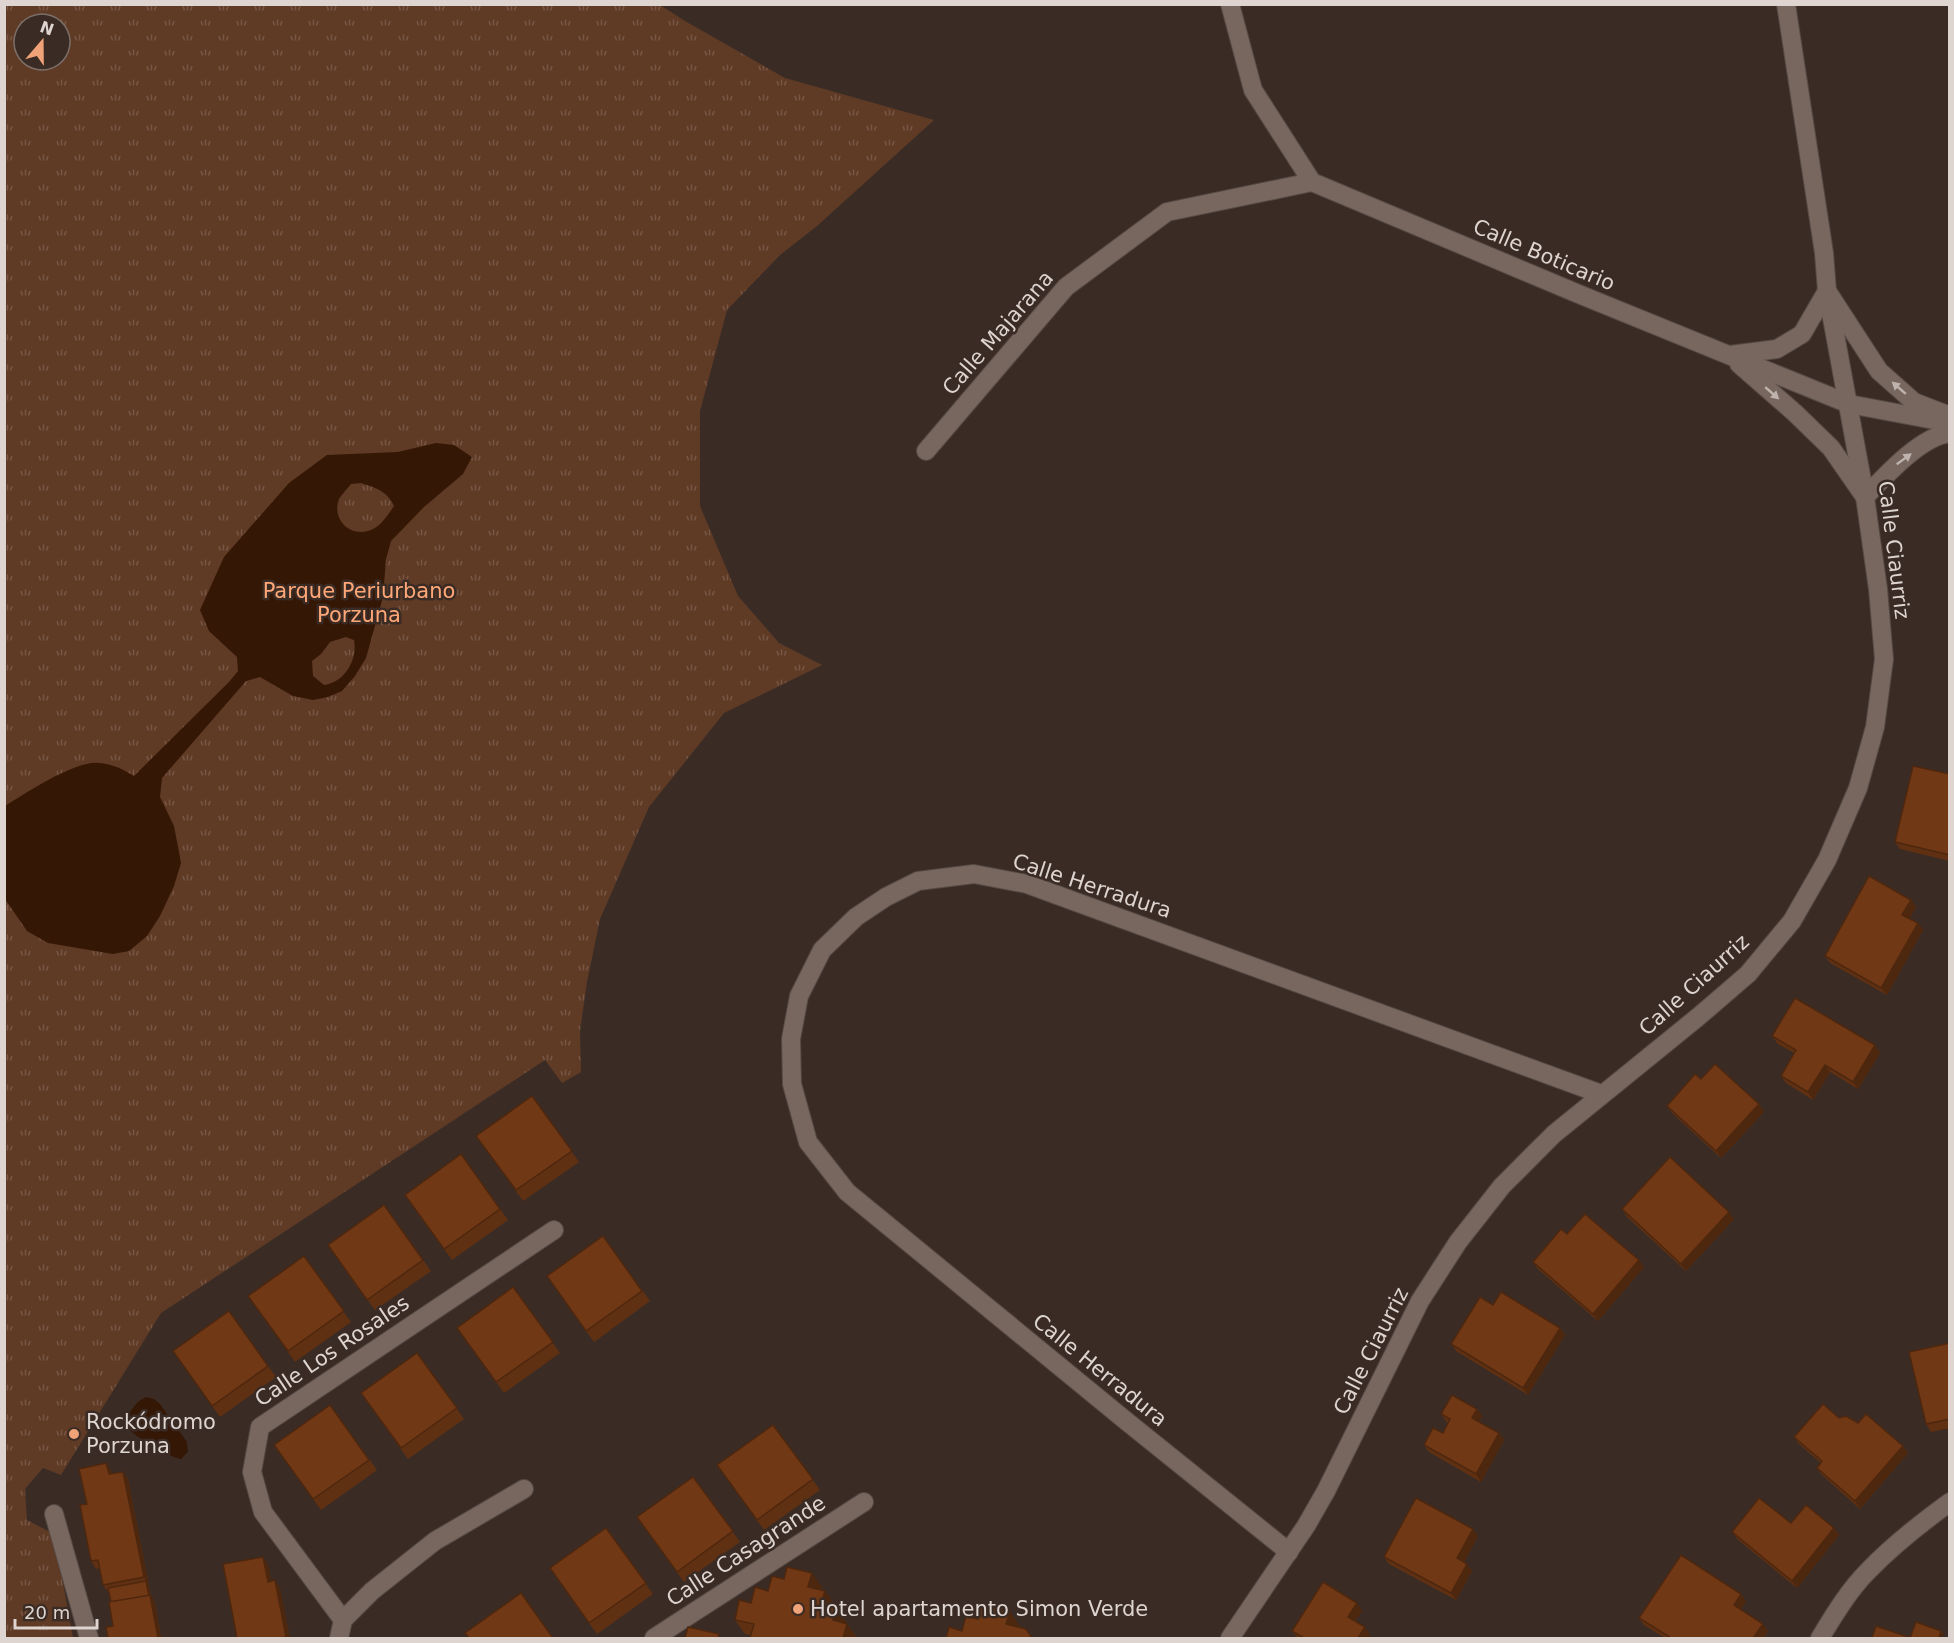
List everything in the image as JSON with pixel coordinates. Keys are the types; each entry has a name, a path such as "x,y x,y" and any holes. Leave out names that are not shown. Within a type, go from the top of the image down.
{"street":[{"path":"1230,4 1253,90 1312,183"},
{"name":"Calle Ciaurriz","path":"1230,1638 1289,1552 1326,1491 1420,1301 1458,1242 1502,1186 1554,1134 1748,974 1792,921 1827,860 1857,789 1875,727 1884,659 1878,590 1865,497 1827,291 1824,253 1786,4"},
{"name":"Calle Boticario","path":"1312,183 1849,404 1950,423"},
{"name":"Calle Majarana","path":"926,451 1066,287 1167,212 1312,183"},
{"path":"1728,355 1777,349 1802,334 1827,291 1879,371 1914,402 1950,416"},
{"path":"1728,355 1795,413 1831,448 1865,497 1896,464 1938,434 1950,433"},
{"name":"Calle Herradura","path":"1289,1552 993,1312 840,1184 808,1142 792,1084 791,1039 799,996 822,950 856,917 886,897 918,881 974,874 1027,884 1601,1094"},
{"name":"Calle Los Rosales","path":"343,1620 263,1512 252,1472 260,1427 554,1230"},
{"path":"339,1638 343,1620 372,1591 435,1541 524,1489"},
{"name":"Calle Casagrande","path":"654,1638 864,1502"},
{"path":"1820,1638 1836,1612 1867,1572 1910,1532 1950,1502"},
{"path":"54,1514 89,1638"}],"green space":[{"name":"Parque Periurbano Porzuna","path":"5,5 660,5 785,78 934,120 817,226 780,255 727,310 700,411 700,506 738,596 779,643 822,665 724,713 649,807 600,919 580,1031 581,1072 562,1083 545,1060 161,1313 61,1475 43,1468 25,1489 27,1520 54,1534 73,1638 5,1638"}],"shaded area":[{"path":"436,443 454,445 472,457 463,474 424,507 391,541 386,559 383,597 366,658 355,676 342,691 313,700 293,696 260,677 246,681 162,778 160,797 174,826 181,863 174,886 160,916 147,936 129,951 113,954 48,943 27,931 5,899 5,806 64,772 89,763 113,766 134,776 238,671 237,657 209,631 200,610 224,557 289,483 327,455 398,452","holes":["361,483 384,493 394,506 378,526 364,532 344,525 340,520 337,507 339,499 351,484","346,637 354,640 352,662 338,680 324,685 313,676 312,661 330,642"]},
{"path":"146,1397 160,1404 187,1442 188,1452 181,1459 152,1446 128,1427 126,1420 129,1413 138,1402"}],"building":[{"path":"1913,766 1950,774 1950,855 1895,842"},
{"path":"1869,876 1911,900 1902,915 1918,923 1881,988 1825,956"},
{"path":"1795,998 1875,1045 1853,1082 1825,1065 1808,1092 1781,1076 1796,1050 1772,1036"},
{"path":"1715,1064 1759,1104 1716,1151 1667,1106 1695,1074 1701,1079"},
{"path":"532,1096 572,1151 516,1190 476,1136"},
{"path":"461,1154 500,1209 444,1249 405,1195"},
{"path":"1670,1157 1729,1212 1681,1264 1622,1209"},
{"path":"384,1205 423,1260 367,1300 328,1245"},
{"path":"1585,1214 1639,1260 1593,1314 1533,1262 1561,1229 1567,1234"},
{"path":"603,1236 642,1291 586,1331 547,1276"},
{"path":"304,1256 344,1311 288,1351 248,1296"},
{"path":"513,1287 553,1342 496,1382 457,1328"},
{"path":"1501,1292 1560,1328 1523,1388 1451,1344 1480,1297 1493,1305"},
{"path":"229,1311 268,1366 212,1406 173,1351"},
{"path":"1950,1343 1950,1419 1926,1424 1909,1352"},
{"path":"417,1353 457,1408 401,1448 361,1393"},
{"path":"1452,1395 1477,1409 1472,1418 1499,1433 1476,1474 1424,1445 1433,1428 1443,1433 1450,1419 1441,1414"},
{"path":"1823,1404 1839,1418 1846,1416 1858,1423 1866,1414 1903,1446 1855,1501 1817,1468 1822,1461 1794,1437"},
{"path":"330,1405 369,1460 313,1499 274,1445"},
{"path":"773,1425 813,1479 757,1520 717,1465"},
{"path":"106,1463 109,1474 123,1472 144,1577 103,1585 98,1560 91,1561 80,1505 87,1504 79,1469"},
{"path":"693,1477 733,1531 677,1572 637,1517"},
{"path":"1416,1498 1473,1529 1457,1558 1467,1564 1451,1593 1384,1557"},
{"path":"1759,1498 1791,1523 1806,1505 1834,1528 1792,1581 1732,1532"},
{"path":"606,1528 646,1583 589,1623 550,1568"},
{"path":"1681,1555 1741,1594 1734,1605 1763,1624 1753,1638 1671,1638 1639,1618"},
{"path":"263,1557 268,1582 275,1580 286,1637 237,1638 223,1564"},
{"name":"Hotel apartamento Simon Verde","path":"787,1567 812,1573 808,1587 825,1591 821,1604 836,1608 833,1620 847,1624 843,1638 750,1638 754,1624 735,1620 739,1600 751,1603 755,1587 768,1591 772,1576 784,1579"},
{"path":"146,1581 149,1596 111,1602 108,1588"},
{"path":"1323,1582 1357,1603 1348,1617 1365,1627 1358,1638 1304,1638 1292,1631"},
{"path":"521,1593 553,1638 469,1638 465,1633"},
{"path":"150,1595 158,1638 108,1638 106,1627 113,1626 109,1602"},
{"path":"982,1604 1010,1612 1006,1624 1026,1629 1032,1638 946,1638 949,1627 962,1631 966,1616 978,1619"},
{"path":"1916,1622 1941,1631 1939,1638 1910,1638"},
{"path":"1876,1626 1911,1638 1872,1638"},
{"path":"688,1627 719,1634 718,1638 685,1638"}],"place":[{"name":"Rockódromo Porzuna","path":"74,1434"},
{"name":"Hotel apartamento Simon Verde","path":"798,1609"}]}
